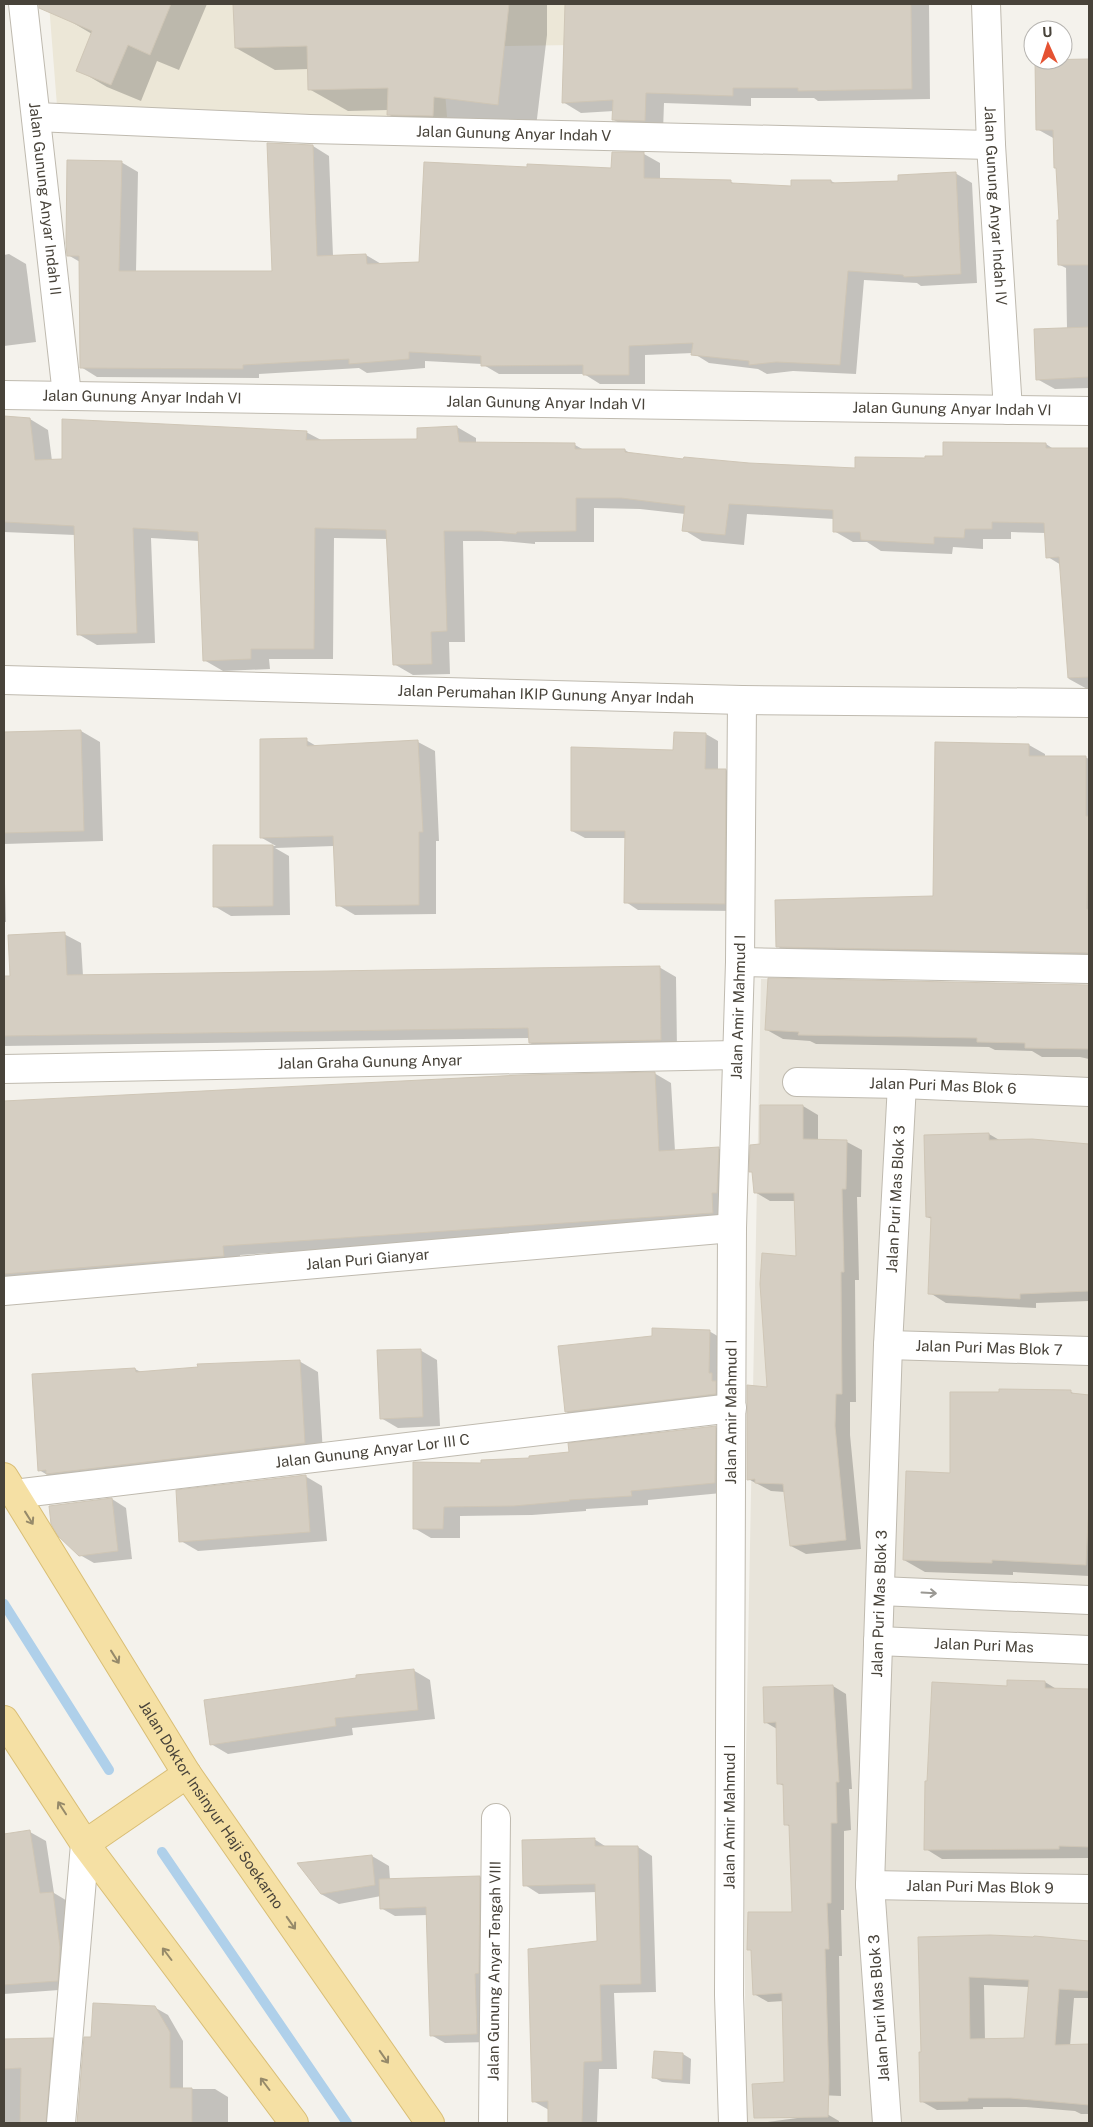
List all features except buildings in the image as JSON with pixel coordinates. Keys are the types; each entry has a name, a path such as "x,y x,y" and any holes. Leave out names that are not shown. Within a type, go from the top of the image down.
{"main road":[{"name":"Jalan Doktor Insinyur Haji Soekarno","path":"9,1485 187,1774 430,2123"},
{"path":"4,1720 85,1844 294,2123"},
{"path":"85,1844 187,1774"}],"street":[{"name":"Jalan Gunung Anyar Indah II","path":"23,4 67,395"},
{"name":"Jalan Gunung Anyar Indah IV","path":"986,4 991,145 1008,410"},
{"name":"Jalan Gunung Anyar Indah V","path":"36,117 310,129 991,145"},
{"name":"Jalan Gunung Anyar Indah VI","path":"4,394 1089,411"},
{"name":"Jalan Perumahan IKIP Gunung Anyar Indah","path":"4,680 742,700 1089,703"},
{"name":"Jalan Amir Mahmud I","path":"733,2123 729,1995 732,1228 740,962 742,700"},
{"path":"740,962 1089,969"},
{"name":"Jalan Graha Gunung Anyar","path":"4,1069 737,1055"},
{"name":"Jalan Puri Mas Blok 6","path":"797,1082 902,1084 1089,1092"},
{"name":"Jalan Puri Mas Blok 3","path":"887,2123 870,1885 888,1345 902,1084"},
{"name":"Jalan Puri Gianyar","path":"4,1291 732,1228"},
{"name":"Jalan Puri Mas Blok 7","path":"888,1345 1089,1351"},
{"name":"Jalan Gunung Anyar Lor III C","path":"9,1485 732,1408"},
{"path":"880,1591 1089,1600"},
{"name":"Jalan Puri Mas","path":"878,1641 1089,1650"},
{"name":"Jalan Gunung Anyar Tengah VIII","path":"493,2123 496,1818"},
{"path":"61,2123 85,1844"},
{"name":"Jalan Puri Mas Blok 9","path":"870,1885 1089,1889"}],"shaded area":[{"path":"49,4 444,4 443,66 447,117 433,119 57,106"},
{"path":"453,4 639,4 639,44 454,47"},
{"path":"761,979 1089,987 1089,2123 746,2123 744,1854"}],"waterway":[{"path":"4,1604 109,1770"},
{"path":"162,1852 347,2123"}]}
